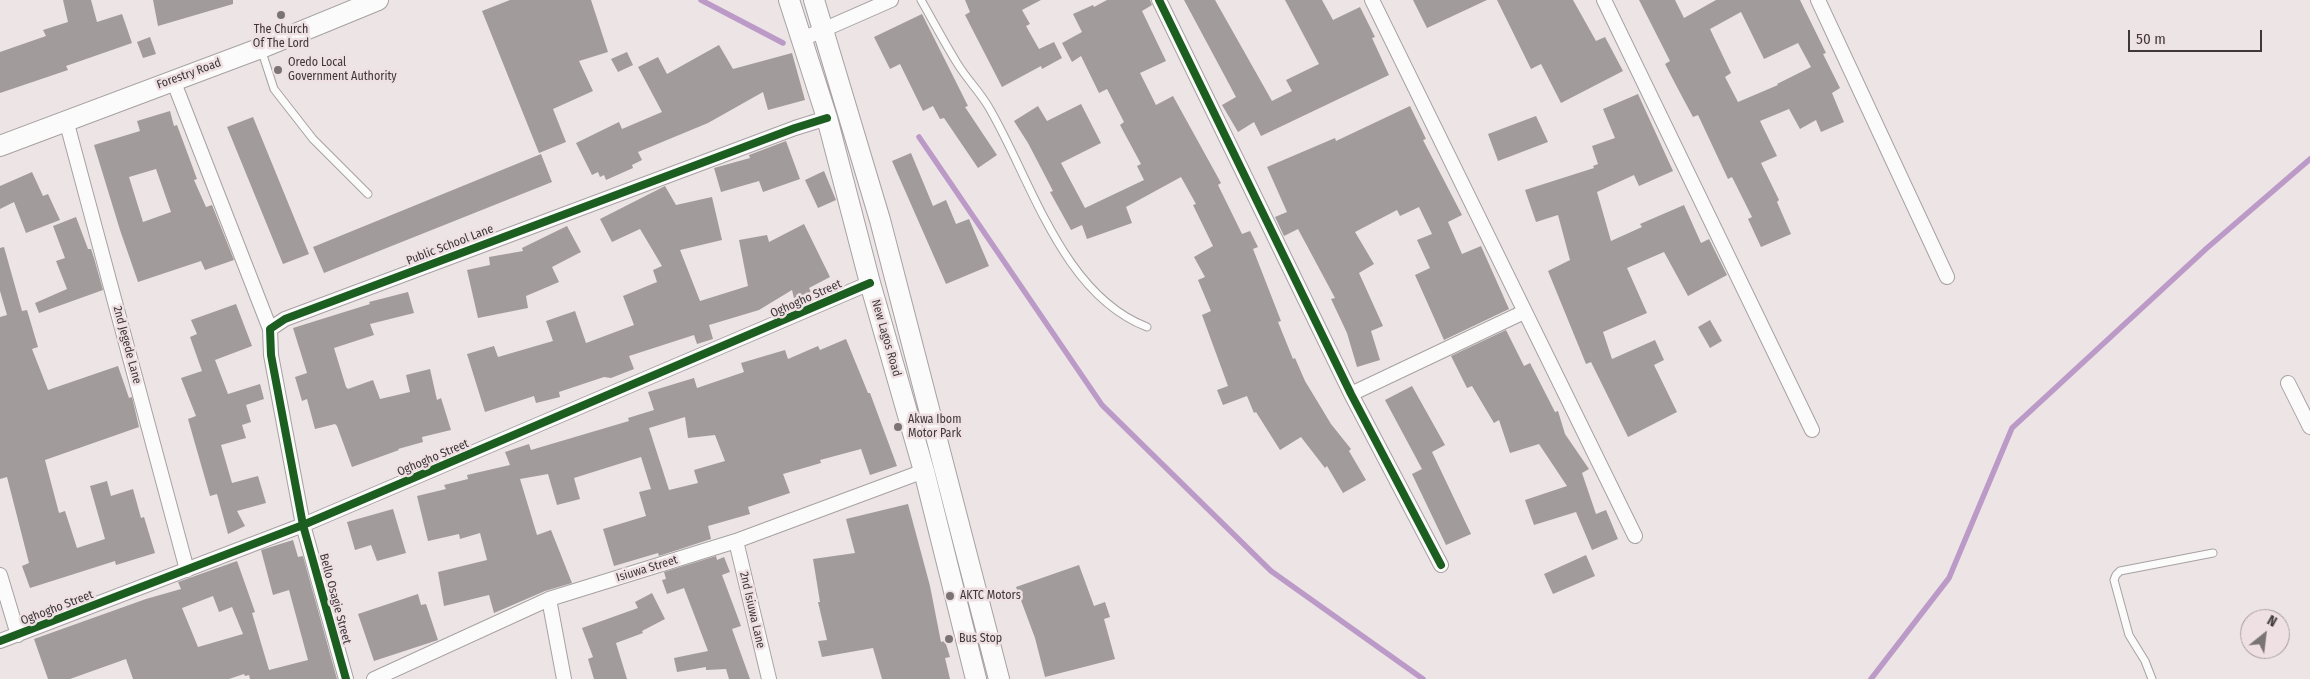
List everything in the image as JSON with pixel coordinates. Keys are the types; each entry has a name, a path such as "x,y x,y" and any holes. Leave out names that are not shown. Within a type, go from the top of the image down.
{"main road":[{"name":"Forestry Road","path":"0,146 261,48 378,0"},
{"name":"New Lagos Road","path":"789,0 800,40 827,118 870,283 924,471 976,679"},
{"name":"New Lagos Road","path":"814,0 880,220 999,679"}],"street":[{"path":"800,40 891,0"},
{"path":"1159,0 1351,394 1441,565"},
{"path":"1373,0 1634,536"},
{"path":"1604,0 1812,430"},
{"path":"1818,0 1946,277"},
{"path":"173,80 270,329 272,355 304,525"},
{"name":"Public School Lane","path":"270,329 285,319 794,128 827,118"},
{"name":"2nd Jegede Lane","path":"66,120 187,570"},
{"name":"Oghogho Street","path":"0,641 304,525 870,283"},
{"path":"1351,394 1524,312"},
{"path":"2288,383 2310,427"},
{"name":"Isiuwa Street","path":"374,679 549,599 736,541 924,471"},
{"name":"Bello Osagie Street","path":"304,525 346,679"},
{"name":"2nd Isiuwa Lane","path":"736,541 769,679"},
{"path":"0,575 18,634"},
{"path":"549,599 564,679"}],"lane":[{"path":"921,0 958,64 987,105 1030,191 1064,252 1107,303 1124,316 1147,326"},
{"path":"261,48 274,89 313,139 368,194"},
{"path":"2152,679 2129,635 2114,580 2116,575 2120,571 2213,553"}],"building":[{"path":"63,0 91,0 97,22 122,14 132,43 66,66 68,70 0,93 0,52 46,36 43,30 68,22"},
{"path":"153,0 233,0 233,4 158,26"},
{"path":"510,0 591,0 608,52 579,61 593,91 553,109 566,142 539,153 482,11"},
{"path":"965,0 1041,0 1022,10 1030,24 1026,26 1039,49 1054,42 1062,58 1042,69 1041,66 1002,87 965,15 970,12"},
{"path":"1107,0 1150,0 1152,5 1142,11 1166,61 1140,73 1156,105 1173,96 1221,183 1218,185 1242,234 1250,231 1258,247 1253,249 1281,321 1278,322 1293,359 1295,358 1305,381 1331,424 1351,449 1349,451 1366,480 1343,493 1327,466 1325,468 1301,437 1280,450 1256,412 1254,413 1247,396 1223,405 1217,390 1228,386 1202,315 1211,311 1198,280 1205,277 1194,257 1213,246 1193,205 1196,204 1181,177 1126,207 1132,223 1087,239 1082,225 1071,230 1050,192 1053,191 1028,143 1014,121 1038,106 1047,121 1081,104 1101,143 1061,163 1085,208 1144,180 1137,166 1141,164 1120,125 1124,122 1107,89 1099,93 1081,56 1072,62 1062,43 1082,32 1073,14 1093,5 1094,7"},
{"path":"1184,0 1215,0 1272,101 1292,91 1286,80 1319,64 1285,0 1322,0 1333,20 1360,7 1375,37 1372,38 1389,75 1261,136 1254,122 1238,132 1222,105 1236,97"},
{"path":"1413,0 1487,0 1427,28"},
{"path":"1497,0 1573,0 1596,41 1605,37 1623,71 1561,103 1541,64 1531,69"},
{"path":"1639,0 1675,0 1684,18 1716,0 1800,0 1826,53 1823,54 1840,88 1832,93 1844,122 1821,132 1816,120 1800,129 1789,109 1760,121 1777,156 1761,163 1779,200 1777,202 1791,234 1761,247 1748,219 1752,217 1732,177 1728,179 1698,115 1693,117 1665,64 1670,61","holes":["1741,12 1764,59 1798,43 1811,67 1778,85 1738,102 1725,77 1731,73 1710,29"]},
{"path":"922,14 968,106 965,107 997,155 978,168 944,118 940,119 933,106 923,111 900,64 890,69 874,37"},
{"path":"150,37 156,54 143,58 137,42"},
{"path":"719,45 733,69 792,53 805,100 768,110 763,92 708,123 638,152 642,160 632,165 633,168 606,180 604,175 600,177 598,172 592,175 576,143 619,122 622,129 662,112 638,67 658,57 667,74"},
{"path":"627,52 633,65 618,72 611,59"},
{"path":"1638,94 1673,171 1639,186 1634,175 1597,192 1611,241 1642,227 1640,224 1684,205 1701,243 1709,239 1727,275 1688,296 1664,252 1627,268 1647,313 1603,332 1612,359 1655,340 1664,360 1654,365 1677,412 1628,437 1591,362 1586,364 1548,271 1570,260 1558,215 1536,222 1525,190 1594,168 1593,166 1598,164 1592,146 1615,138 1603,109"},
{"path":"1410,106 1426,139 1423,140 1462,215 1448,222 1462,254 1481,246 1509,309 1444,340 1415,275 1430,268 1417,240 1432,234 1419,207 1400,216 1397,210 1355,232 1374,264 1359,273 1383,326 1371,331 1380,360 1357,367 1347,333 1331,299 1335,298 1298,229 1284,236 1275,217 1287,212 1267,167 1335,138 1336,141"},
{"path":"170,111 174,126 177,125 197,179 194,180 206,207 212,205 234,260 205,270 201,261 138,282 94,145 140,131 137,121","holes":["156,169 171,212 143,222 129,177"]},
{"path":"1536,116 1548,142 1498,161 1488,134"},
{"path":"253,117 309,254 283,264 227,127"},
{"path":"786,141 800,179 763,192 759,181 721,192 714,168 750,158 749,155"},
{"path":"911,153 933,206 946,200 956,224 969,219 989,266 946,284 892,161"},
{"path":"541,154 552,182 324,273 313,247"},
{"path":"824,171 836,200 818,208 805,180"},
{"path":"32,172 43,196 48,194 60,220 26,233 14,202 0,209 0,186"},
{"path":"665,186 676,205 712,197 722,240 680,250 700,301 748,286 739,240 767,235 769,242 804,224 830,277 809,288 811,292 794,298 792,290 759,310 709,325 713,339 697,344 694,335 629,356 634,369 611,378 604,377 559,392 560,397 536,403 534,396 485,412 467,354 494,346 498,357 553,341 546,321 575,311 586,343 634,325 623,296 657,282 653,270 662,266 640,229 612,242 600,219"},
{"path":"76,217 88,249 91,249 103,290 39,313 35,303 67,289 56,261 65,258 53,226"},
{"path":"567,226 581,252 552,267 559,282 526,296 528,308 478,318 467,270 490,265 489,257 523,251 522,248"},
{"path":"4,247 22,311 27,310 38,347 32,349 48,390 118,366 129,398 132,397 139,427 45,460 59,513 65,511 77,548 105,539 90,486 107,481 111,496 133,489 141,518 144,517 155,553 116,565 115,561 30,588 22,566 29,563 7,477 0,479 0,317 7,315 0,291 0,248"},
{"path":"408,292 414,313 370,324 374,335 334,348 346,387 348,389 373,380 380,399 410,392 406,375 430,369 437,400 441,398 451,430 422,437 423,442 398,449 352,467 337,426 335,424 315,429 307,399 302,401 295,377 307,373 293,328 370,304 369,302"},
{"path":"236,304 252,346 215,360 228,394 260,384 264,399 246,405 251,422 242,425 246,438 221,445 232,483 258,476 266,503 237,511 245,526 228,534 217,494 210,496 188,419 196,416 181,378 202,371 190,337 197,334 191,320"},
{"path":"1710,320 1722,341 1710,348 1698,327"},
{"path":"1506,330 1524,366 1530,363 1555,412 1558,411 1565,434 1589,469 1582,473 1596,514 1606,510 1618,539 1592,550 1576,512 1534,525 1525,500 1567,486 1539,444 1510,453 1499,420 1494,423 1472,386 1467,388 1451,356"},
{"path":"846,339 868,393 870,393 897,466 870,475 861,449 820,460 821,463 783,474 790,493 748,507 750,514 708,526 711,539 659,556 658,553 614,566 603,529 646,516 639,492 651,489 641,457 574,478 580,499 557,505 548,474 520,479 537,535 551,530 572,583 545,591 494,613 489,595 444,606 438,572 487,560 480,533 460,539 459,534 428,541 417,496 446,489 444,485 468,479 467,475 510,465 505,452 529,444 531,450 629,421 628,418 654,410 648,392 694,378 697,388 744,372 741,363 785,350 788,359 818,346 820,350","holes":["685,417 688,438 715,435 725,461 694,470 698,483 669,490 649,428"]},
{"path":"1412,386 1445,445 1432,452 1471,534 1446,545 1412,474 1422,469 1385,400"},
{"path":"908,504 930,586 941,642 945,641 950,657 945,658 950,679 882,679 873,648 822,657 818,641 827,640 818,602 820,602 813,559 855,553 846,519"},
{"path":"393,509 406,553 377,561 371,545 355,550 347,522"},
{"path":"293,540 298,557 303,556 337,679 250,679 249,675 245,676 244,674 229,679 133,679 126,659 70,679 48,679 34,639 146,599 181,589 178,582 237,561 255,612 252,613 269,670 308,660 289,590 273,595 261,550","holes":["213,596 219,612 232,607 243,634 198,647 182,608"]},
{"path":"1586,555 1595,576 1553,594 1544,574"},
{"path":"716,556 717,560 724,557 730,572 722,575 741,626 732,629 750,679 729,679 726,669 706,670 706,667 677,672 674,658 708,651 684,588 667,594 662,580 666,579 664,572"},
{"path":"1079,565 1094,606 1105,602 1110,617 1104,619 1115,659 1045,677 1035,638 1016,587"},
{"path":"652,593 665,619 642,631 643,633 616,643 627,679 594,679 588,659 593,657 582,628 638,608 635,602"},
{"path":"418,594 421,605 426,604 438,640 374,661 358,614"}],"waterway":[{"path":"701,0 783,43"},
{"path":"919,137 1102,405 1271,571 1423,679"},
{"path":"1871,679 1949,578 2012,428 2207,248 2310,159"}],"cycle path":[{"path":"1159,0 1351,394 1441,565"},
{"path":"346,679 303,525 271,355 270,329 285,319 795,128 827,118"},
{"path":"0,641 303,525 870,283"}],"place":[{"name":"The Church Of The Lord","path":"281,15"},
{"name":"Oredo Local Government Authority","path":"278,70"},
{"name":"Akwa Ibom Motor Park","path":"898,427"},
{"name":"AKTC Motors","path":"950,596"},
{"name":"Bus Stop","path":"949,639"}]}
